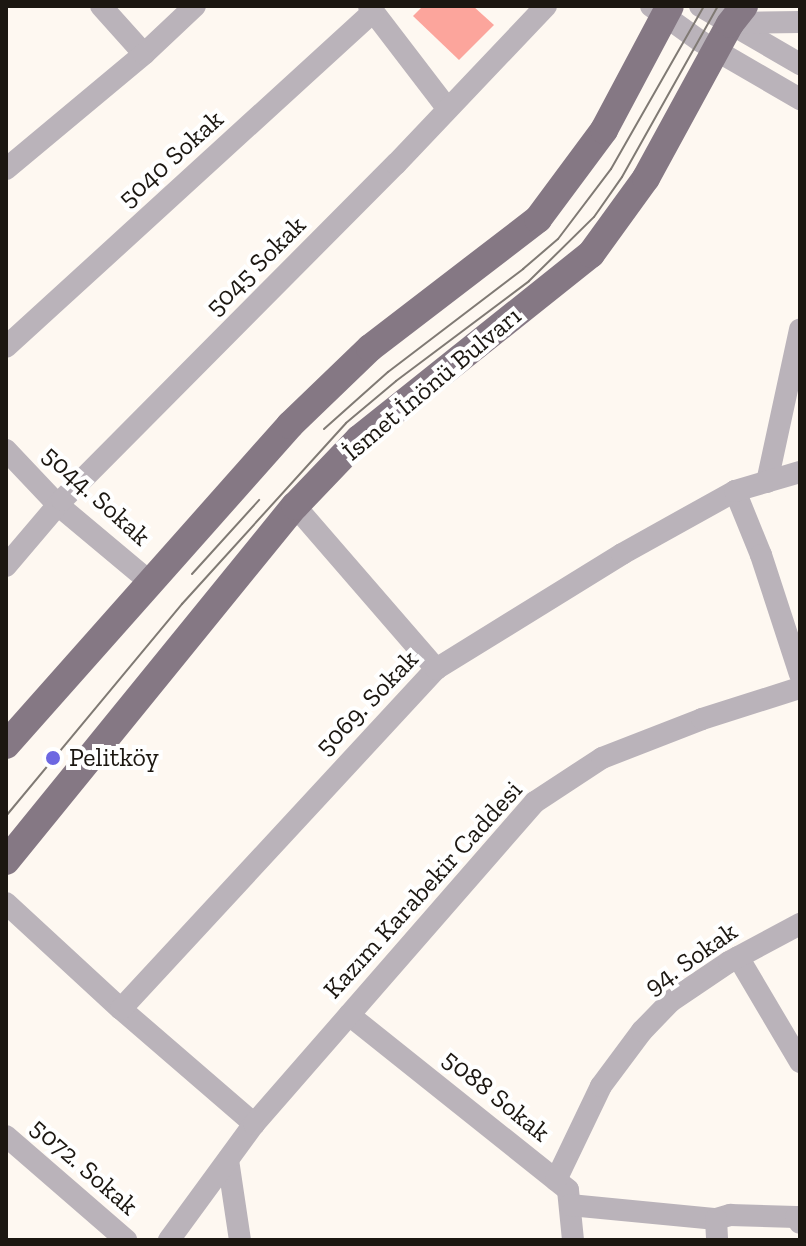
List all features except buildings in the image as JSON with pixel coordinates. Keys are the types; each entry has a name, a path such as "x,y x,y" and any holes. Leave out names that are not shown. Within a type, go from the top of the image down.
{"main road":[{"path":"6,745 290,425 370,348 538,219 604,130 662,9"},
{"name":"İsmet İnönü Bulvarı","path":"6,861 295,506 359,439 591,254 646,178 737,15"}],"street":[{"path":"101,6 144,54"},
{"path":"6,169 144,54 195,6"},
{"name":"5045 Sokak","path":"6,566 58,505 546,6"},
{"path":"700,6 737,15 800,22"},
{"path":"371,9 447,108"},
{"name":"5040 Sokak","path":"6,347 371,9"},
{"path":"662,9 716,50 800,99"},
{"path":"737,15 800,64"},
{"path":"767,482 800,330"},
{"name":"5044. Sokak","path":"6,450 58,505 149,581"},
{"name":"5069. Sokak","path":"121,1009 436,669 622,554 735,491 800,472"},
{"path":"735,491 761,555 800,674"},
{"path":"295,506 436,669"},
{"name":"Kazım Karabekir Caddesi","path":"169,1240 254,1124 535,802 602,758 702,719 800,688"},
{"path":"6,903 121,1009 254,1124"},
{"name":"94. Sokak","path":"556,1180 601,1086 642,1031 671,1001 738,957 800,924"},
{"path":"738,957 800,1062"},
{"name":"5088 Sokak","path":"349,1015 568,1190 573,1240"},
{"name":"5072. Sokak","path":"6,1136 126,1240"},
{"path":"228,1160 240,1240"},
{"path":"570,1205 717,1230 730,1215 796,1217 800,1223"}],"tram line":[{"path":"324,429 388,372 558,239 611,169 704,6"},
{"path":"6,816 182,604 346,423 396,381 529,281 594,217 622,177 718,6"},
{"path":"192,574 259,500"}],"place":[{"name":"Pelitköy","path":"53,758"}]}
